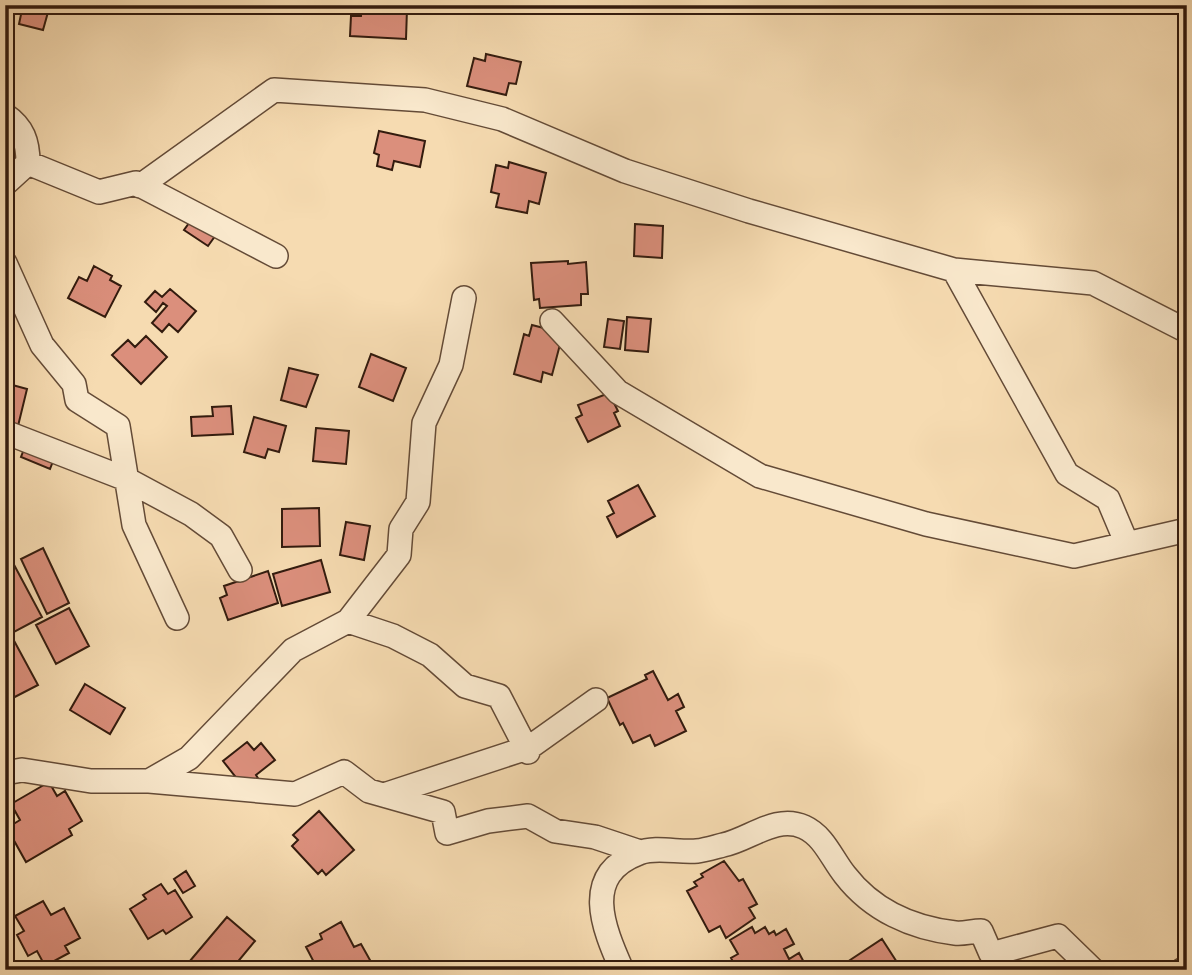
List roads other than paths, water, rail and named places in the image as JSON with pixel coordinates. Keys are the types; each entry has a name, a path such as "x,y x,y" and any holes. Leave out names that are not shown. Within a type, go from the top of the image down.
{"street":[{"path":"140,186 274,90 425,100 502,118 625,171 724,203 954,270 1093,283 1187,331"},
{"path":"5,115 20,127 28,149 28,163 6,184"},
{"path":"28,163 99,192 136,183 276,256"},
{"path":"5,263 42,345 74,384 77,400 118,426 134,525 177,618"},
{"path":"954,270 1067,474 1108,499 1127,544"},
{"path":"149,781 189,758 293,650 348,621 399,555 401,529 418,502 424,423 451,365 464,298"},
{"path":"552,321 618,392 760,476 926,524 1074,556 1187,530"},
{"path":"5,432 15,433 72,460 126,479 191,513 221,536 240,570"},
{"path":"348,621 393,636 430,655 465,686 499,696 527,750"},
{"path":"384,795 527,750 596,700"},
{"path":"5,773 22,770 91,780 149,781 295,794 344,772 369,791 443,812 447,834 488,821 528,816 555,831 595,837 640,852 698,851 731,844 762,828 803,826 826,846 846,877 883,911 926,928 958,934 981,932 988,952 996,955 1058,936 1093,970"},
{"path":"622,970 605,932 600,896 608,874 640,852"}]}
